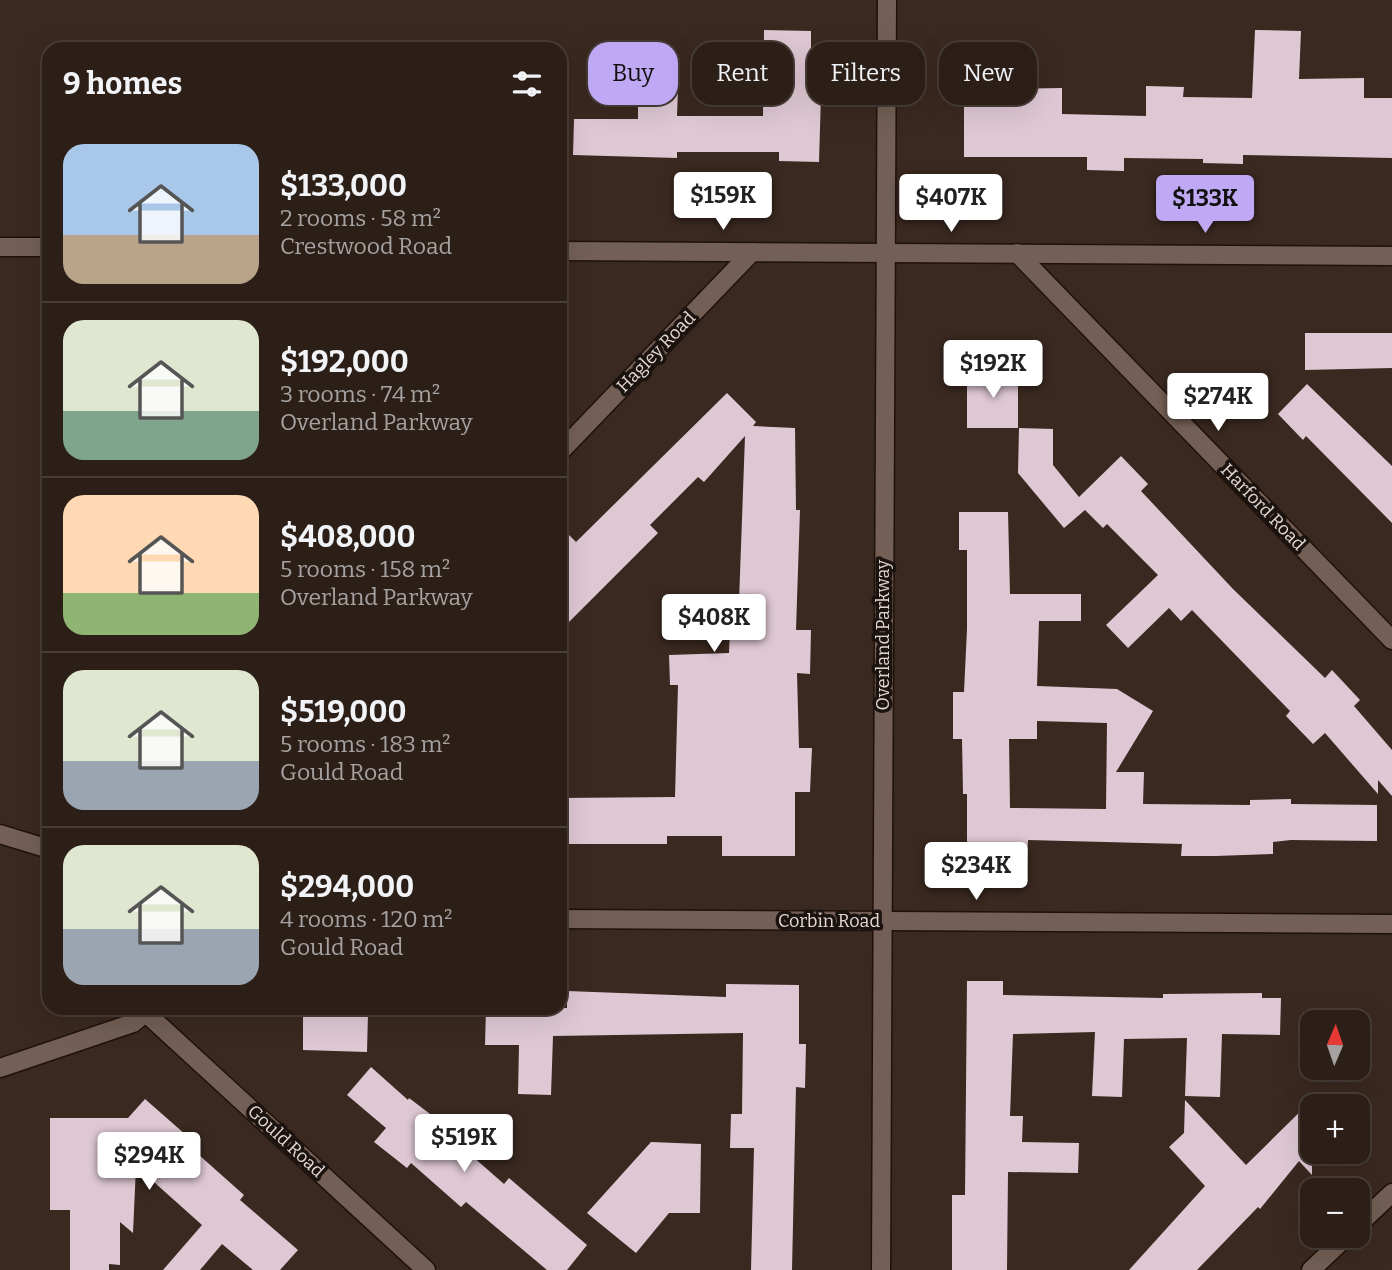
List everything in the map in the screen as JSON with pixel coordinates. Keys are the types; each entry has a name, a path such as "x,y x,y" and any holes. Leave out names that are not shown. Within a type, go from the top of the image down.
{"street":[{"name":"Overland Parkway","path":"881,1270 887,0"},
{"path":"0,247 42,247"},
{"path":"567,251 1392,256"},
{"name":"Hagley Road","path":"567,445 752,252"},
{"name":"Harford Road","path":"1017,253 1392,640"},
{"path":"0,834 42,847"},
{"name":"Corbin Road","path":"567,919 1392,924"},
{"path":"0,1068 133,1023 142,1015"},
{"name":"Gould Road","path":"153,1015 426,1270"},
{"path":"1370,1214 1392,1193"},
{"path":"1311,1270 1334,1248"}],"building":[{"path":"764,30 811,31 811,42 807,42 807,105 821,105 819,162 779,161 779,152 677,152 677,158 573,155 574,119 638,119 638,105 677,105 677,116 763,116 763,105 793,105 793,42 764,42"},
{"path":"1255,30 1301,31 1299,79 1364,78 1364,98 1392,98 1392,158 1243,155 1243,164 1203,163 1203,159 1124,158 1124,171 1087,170 1087,157 964,157 964,105 1037,105 1037,88 1062,88 1062,114 1146,116 1146,86 1184,87 1183,97 1252,98"},
{"path":"1305,333 1392,333 1392,368 1305,370"},
{"path":"1018,372 1018,428 967,428 967,373"},
{"path":"1307,384 1392,466 1392,523 1306,436 1303,440 1278,414"},
{"path":"727,393 756,422 753,426 795,428 796,510 800,510 796,630 811,630 810,674 797,673 799,748 812,748 810,792 795,792 795,856 722,856 722,836 667,836 667,844 567,844 567,798 675,797 678,685 670,685 669,655 729,653 730,629 738,629 745,436 704,482 698,477 650,525 658,533 567,624 567,533 576,542"},
{"path":"1019,428 1053,429 1053,465 1079,497 1121,456 1148,484 1141,491 1233,589 1325,678 1332,670 1360,700 1354,706 1392,750 1392,796 1378,780 1378,794 1325,733 1313,744 1286,716 1290,711 1192,610 1181,621 1169,608 1128,648 1106,625 1158,575 1107,524 1103,528 1085,510 1064,528 1018,473"},
{"path":"959,512 1008,512 1010,594 1081,594 1081,621 1039,621 1037,686 1117,689 1153,711 1116,772 1144,772 1143,804 1250,805 1250,800 1291,799 1291,804 1377,805 1377,841 1291,840 1273,842 1273,854 1181,856 1182,844 1028,840 1027,863 967,863 967,794 963,794 962,739 953,739 953,692 964,692 967,629 967,550 959,550","holes":["1037,721 1107,723 1106,809 1010,808 1009,739 1037,739"]},
{"path":"967,981 1003,981 1003,995 1163,998 1163,994 1262,993 1262,998 1281,998 1280,1035 1222,1034 1220,1097 1185,1096 1187,1038 1124,1039 1122,1097 1092,1096 1095,1032 1013,1034 1010,1116 1023,1116 1022,1142 1079,1143 1078,1173 1008,1172 1007,1270 952,1270 952,1195 965,1195"},
{"path":"726,984 799,985 799,1044 806,1044 805,1088 796,1087 792,1270 751,1270 754,1148 730,1148 731,1114 742,1114 743,1033 553,1036 551,1095 518,1094 519,1045 485,1045 486,1015 567,1015 567,991 726,997"},
{"path":"303,1015 368,1015 367,1052 303,1050"},
{"path":"371,1067 408,1100 409,1098 442,1123 439,1127 504,1184 509,1178 587,1245 567,1270 547,1270 466,1202 461,1207 411,1163 407,1168 374,1142 386,1128 347,1095"},
{"path":"145,1099 194,1142 190,1147 244,1195 240,1200 298,1250 280,1270 253,1270 222,1244 200,1270 163,1270 202,1225 136,1166 133,1233 120,1222 120,1265 109,1264 109,1270 70,1270 70,1210 50,1210 50,1118 128,1118"},
{"path":"1185,1100 1246,1165 1300,1112 1300,1162 1260,1209 1258,1207 1197,1270 1129,1270 1205,1186 1169,1147 1184,1133"},
{"path":"651,1142 701,1144 700,1213 669,1213 636,1253 587,1213"},
{"path":"1302,1164 1312,1164 1312,1175"}]}
